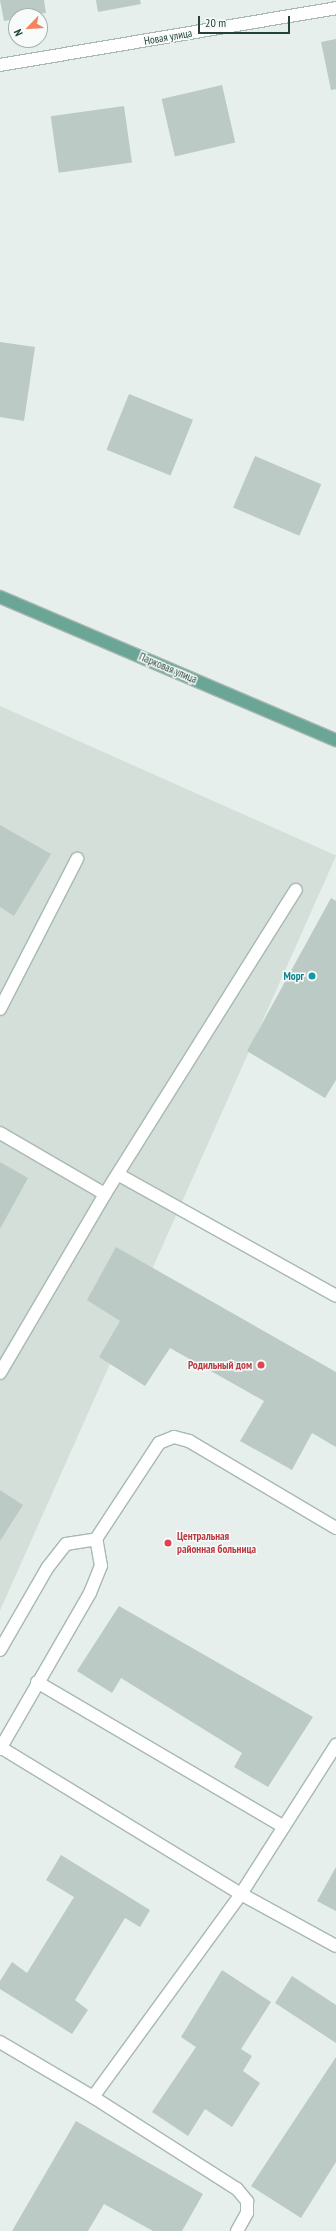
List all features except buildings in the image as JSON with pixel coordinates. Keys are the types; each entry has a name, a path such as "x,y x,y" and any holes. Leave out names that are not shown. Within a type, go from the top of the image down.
{"main road":[{"name":"Парковая улица","path":"0,597 336,740"}],"street":[{"name":"Новая улица","path":"0,65 336,8"},
{"path":"0,1009 77,859"},
{"path":"0,1374 105,1194 296,890"},
{"path":"0,1133 105,1194"},
{"path":"118,1175 336,1296"},
{"path":"336,1528 189,1441 174,1437 159,1443 96,1539 101,1566 90,1593 0,1748 241,1894 336,1946"},
{"path":"0,1650 48,1567 66,1544 96,1539"},
{"path":"37,1682 284,1827"},
{"path":"93,2097 241,1894 336,1745"},
{"path":"0,2042 93,2097 237,2189 247,2201 247,2213 237,2231"}],"shaded area":[{"path":"0,706 336,856 0,1611"}],"place":[{"name":"Морг","path":"312,976"},
{"name":"Родильный дом","path":"261,1365"},
{"name":"Центральная районная больница","path":"168,1543"}]}
